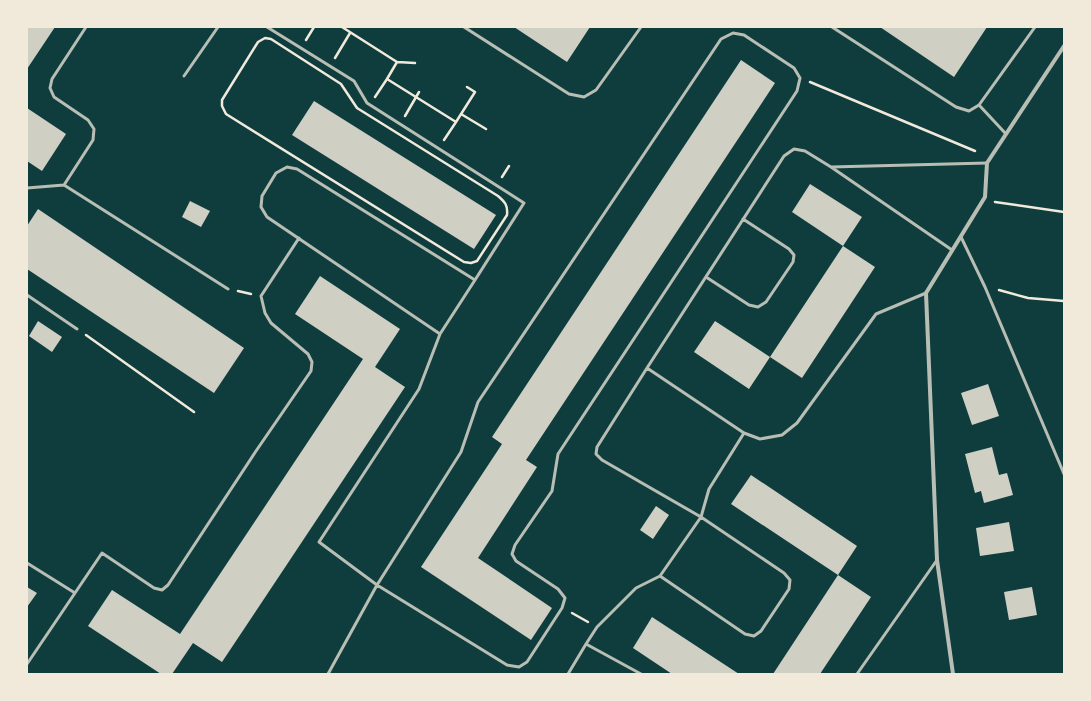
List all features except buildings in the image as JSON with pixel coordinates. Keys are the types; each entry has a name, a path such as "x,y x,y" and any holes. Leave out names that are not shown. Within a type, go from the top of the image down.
{"street":[{"path":"953,674 937,560 926,293 985,197 986,163 1064,46"}],"lane":[{"path":"64,185 93,140 94,129 88,120 54,97 50,88 52,79 86,27"},
{"path":"184,76 218,27"},
{"path":"267,27 354,81 367,103 524,203 440,334 419,389 319,542 377,585 507,665 519,667 528,662 562,608 565,598 558,589 516,561 512,554 515,545 552,491 558,454 797,90 800,78 794,68 744,35 733,33 721,40 478,402 461,452 377,585 328,674"},
{"path":"464,27 569,94 584,98 596,90 641,27"},
{"path":"832,27 956,107 969,111 979,105 1034,27"},
{"path":"979,105 1006,134"},
{"path":"660,576 745,634 754,636 761,631 789,589 790,580 784,573 701,517 602,460 596,454 597,447 646,368 784,156 794,149 805,151 831,167 952,250"},
{"path":"831,167 986,163"},
{"path":"440,334 267,217 261,207 262,196 276,173 287,167 297,169 475,280"},
{"path":"27,188 64,185 228,289"},
{"path":"706,277 749,305 758,307 766,302 792,262 794,255 789,249 743,219"},
{"path":"961,236 985,287 1064,474"},
{"path":"27,664 102,552 154,588 162,590 168,585 256,451 311,371 312,362 308,354 271,323 265,313 262,296 298,238"},
{"path":"646,368 744,433 760,439 782,435 797,423 876,314 926,293"},
{"path":"27,295 78,329"},
{"path":"568,674 597,627 636,588 660,576 701,517 709,488 744,433"},
{"path":"857,674 937,560"},
{"path":"27,563 75,593"},
{"path":"586,644 641,674"}],"path":[{"path":"306,40 314,27"},
{"path":"342,27 397,62 415,63"},
{"path":"334,58 350,32"},
{"path":"300,37 311,44"},
{"path":"265,38 271,39 341,84 357,108 367,114 498,196 505,202 507,207 507,215 477,261 471,263 464,262 226,114 222,106 222,100 258,42 265,38"},
{"path":"329,55 340,62"},
{"path":"381,101 374,97 397,62"},
{"path":"800,78 990,158"},
{"path":"386,79 456,122"},
{"path":"438,136 444,140 475,92 467,87"},
{"path":"405,116 419,92"},
{"path":"399,112 411,120"},
{"path":"461,114 486,129"},
{"path":"502,177 509,166"},
{"path":"496,172 508,180"},
{"path":"990,201 1064,212"},
{"path":"985,287 1028,298 1064,301"},
{"path":"228,289 262,296"},
{"path":"78,329 194,412"},
{"path":"562,608 597,627"}]}
